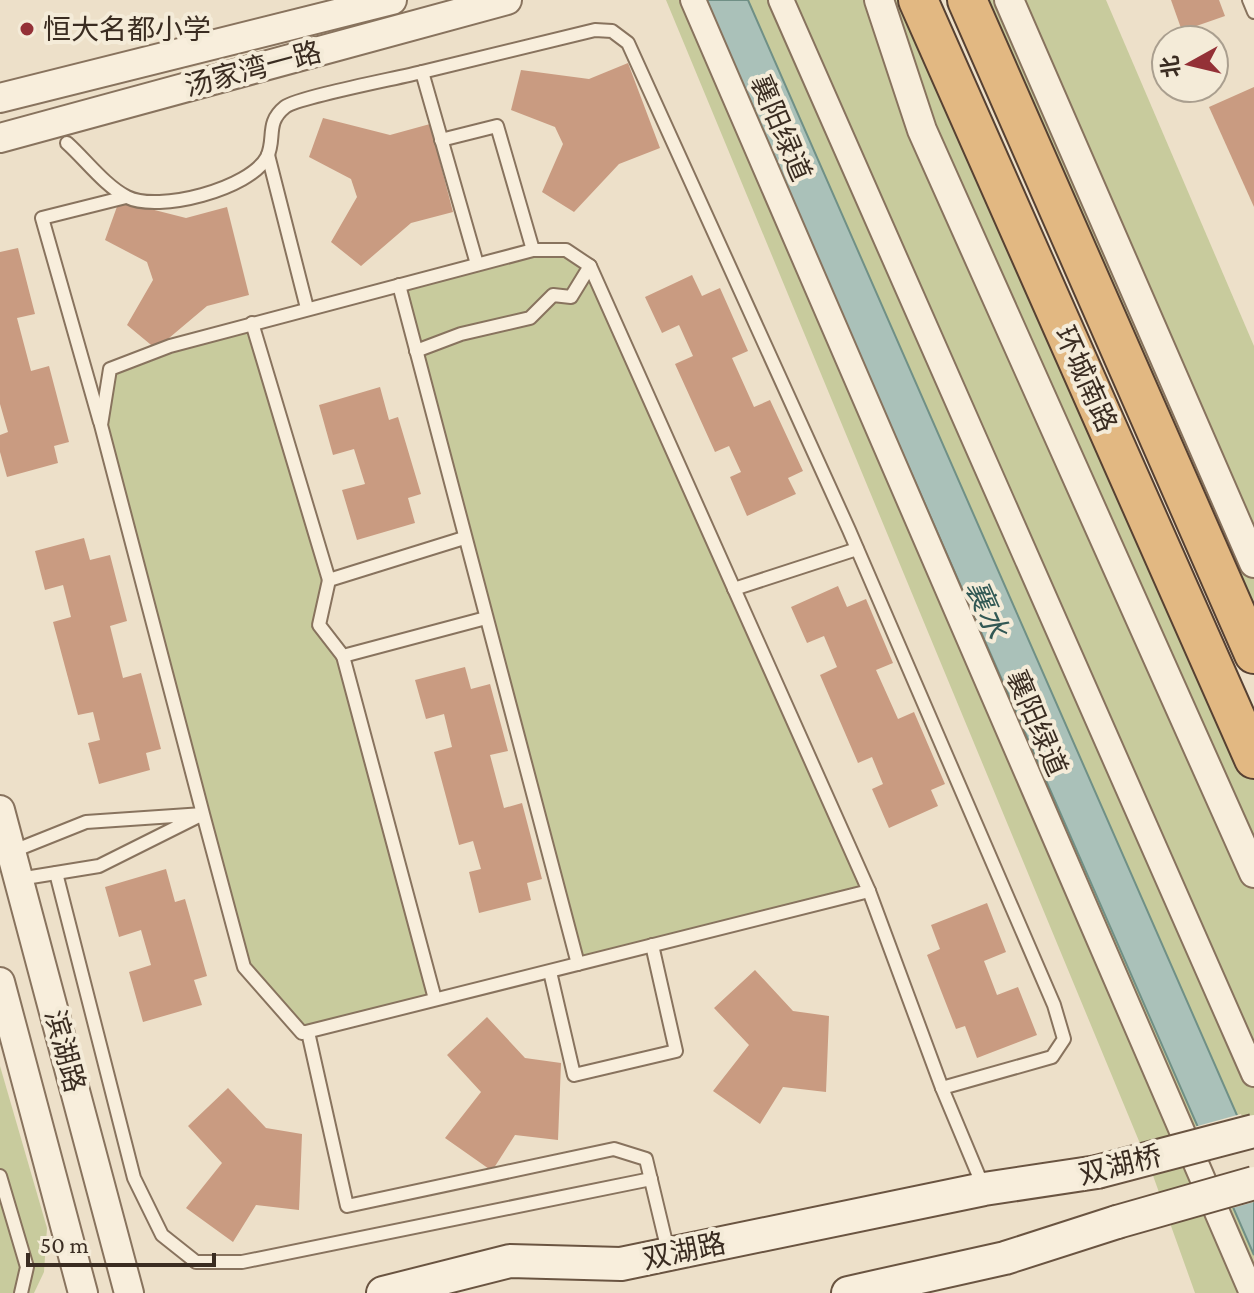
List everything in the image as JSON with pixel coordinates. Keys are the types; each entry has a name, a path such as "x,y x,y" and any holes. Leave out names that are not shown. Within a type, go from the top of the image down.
{"highway":[{"name":"环城南路","path":"918,0 1254,759"},
{"name":"环城南路","path":"967,0 1254,654"}],"main road":[{"name":"双湖桥","path":"984,1189 1097,1172 1254,1131"},
{"name":"双湖桥","path":"848,1293 1005,1258 1254,1183"},
{"name":"双湖路","path":"383,1293 510,1261 621,1264 984,1189"}],"street":[{"name":"汤家湾一路","path":"0,98 392,0"},
{"name":"汤家湾一路","path":"0,138 507,0"},
{"name":"襄阳绿道","path":"693,0 1252,1293"},
{"name":"襄阳绿道","path":"781,0 1254,1074"},
{"path":"879,0 922,130 1254,873"},
{"path":"1009,0 1254,563"},
{"name":"滨湖路","path":"0,810 129,1293"},
{"name":"滨湖路","path":"1,991 83,1293"},
{"path":"66,1293 69,1240"}],"lane":[{"path":"1249,0 1254,12"},
{"path":"307,308 268,155 271,122 287,105 595,30 612,31 628,43 857,549 1054,1005 1064,1039 1052,1057 942,1088"},
{"path":"422,72 477,264"},
{"path":"441,140 497,126 533,250"},
{"path":"67,143 126,197 153,204 224,188 251,175 268,155"},
{"path":"126,197 42,218 101,425 244,967 302,1033 869,891"},
{"path":"101,425 110,369 170,346 533,250 566,250 590,266 869,891 942,1088 984,1189"},
{"path":"416,351 461,334 530,318 553,295 571,297 590,266"},
{"path":"399,285 578,964"},
{"path":"252,323 329,580 319,625 343,656 435,999"},
{"path":"329,580 464,538"},
{"path":"734,589 857,549"},
{"path":"343,656 486,618"},
{"path":"15,865 86,822 203,814"},
{"path":"15,865 56,873 99,866 203,814"},
{"path":"56,873 134,1178 162,1235 196,1262 242,1262 651,1179"},
{"path":"551,976 574,1075 676,1051 652,945"},
{"path":"308,1032 347,1206 614,1149 646,1159 669,1254"},
{"path":"0,1176 27,1267 21,1293"}],"green space":[{"path":"666,0 918,0 1254,759 1254,1137 1159,1169 1254,1155 1254,1293 1195,1293 1151,1170"},
{"path":"967,0 1106,0 1254,346 1254,654"},
{"path":"533,250 566,250 587,270 869,891 578,964 399,285"},
{"path":"255,332 329,580 319,625 343,656 435,999 302,1033 244,967 101,425 110,369 170,346"},
{"path":"0,1066 47,1228 44,1272 34,1293 0,1293"}],"water":[{"name":"襄水","path":"704,0 748,0 1254,1154 1254,1255"}],"pier":[{"path":"1241,1114 1254,1144 1254,1202 1229,1209 1194,1127"}],"building":[{"path":"1171,0 1219,0 1225,16 1202,24 1180,24"},
{"path":"628,63 660,148 619,164 574,212 542,192 563,144 555,127 511,110 521,70 589,79"},
{"path":"1254,87 1254,207 1209,107 1230,104 1230,98"},
{"path":"323,118 390,135 430,124 453,212 411,223 361,266 331,242 357,197 351,179 309,157"},
{"path":"119,201 186,218 227,207 249,295 207,306 156,349 127,325 153,280 147,262 105,240"},
{"path":"18,248 35,314 17,318 31,371 49,366 69,442 54,446 58,463 7,477 0,452 0,435 8,432 0,404 0,252"},
{"path":"692,275 702,296 720,288 748,351 732,358 754,407 770,400 803,471 788,478 796,494 747,516 730,477 741,472 729,446 715,452 675,364 693,356 679,325 662,333 645,297"},
{"path":"380,387 389,420 398,417 421,494 408,498 415,523 357,540 342,490 365,484 354,449 333,455 319,405"},
{"path":"84,538 90,560 110,555 127,621 110,626 123,678 141,673 161,749 146,753 150,770 99,784 88,743 100,740 93,712 78,715 53,622 71,617 63,585 45,590 35,551"},
{"path":"838,586 847,607 866,599 893,663 876,670 898,719 914,712 945,784 931,790 938,806 889,828 872,789 883,784 872,757 858,763 820,675 837,667 824,636 807,643 791,607"},
{"path":"465,667 471,689 490,684 508,751 490,755 504,808 522,803 542,879 527,883 531,900 479,913 469,872 481,869 473,841 459,845 434,752 452,747 444,714 426,719 415,680"},
{"path":"166,869 175,902 185,899 207,976 194,980 202,1005 143,1022 129,972 151,965 141,930 119,937 105,887"},
{"path":"987,903 1006,952 984,961 997,995 1018,987 1037,1035 977,1058 965,1026 956,1029 927,955 940,949 931,925"},
{"path":"755,970 793,1011 829,1016 826,1092 783,1087 760,1124 713,1091 749,1045 714,1008"},
{"path":"487,1017 525,1058 561,1063 558,1140 515,1135 492,1171 445,1138 481,1092 447,1055"},
{"path":"228,1088 266,1128 302,1134 299,1210 256,1205 233,1242 186,1208 222,1163 188,1126"}],"place":[{"name":"恒大名都小学","path":"27,29"}]}
